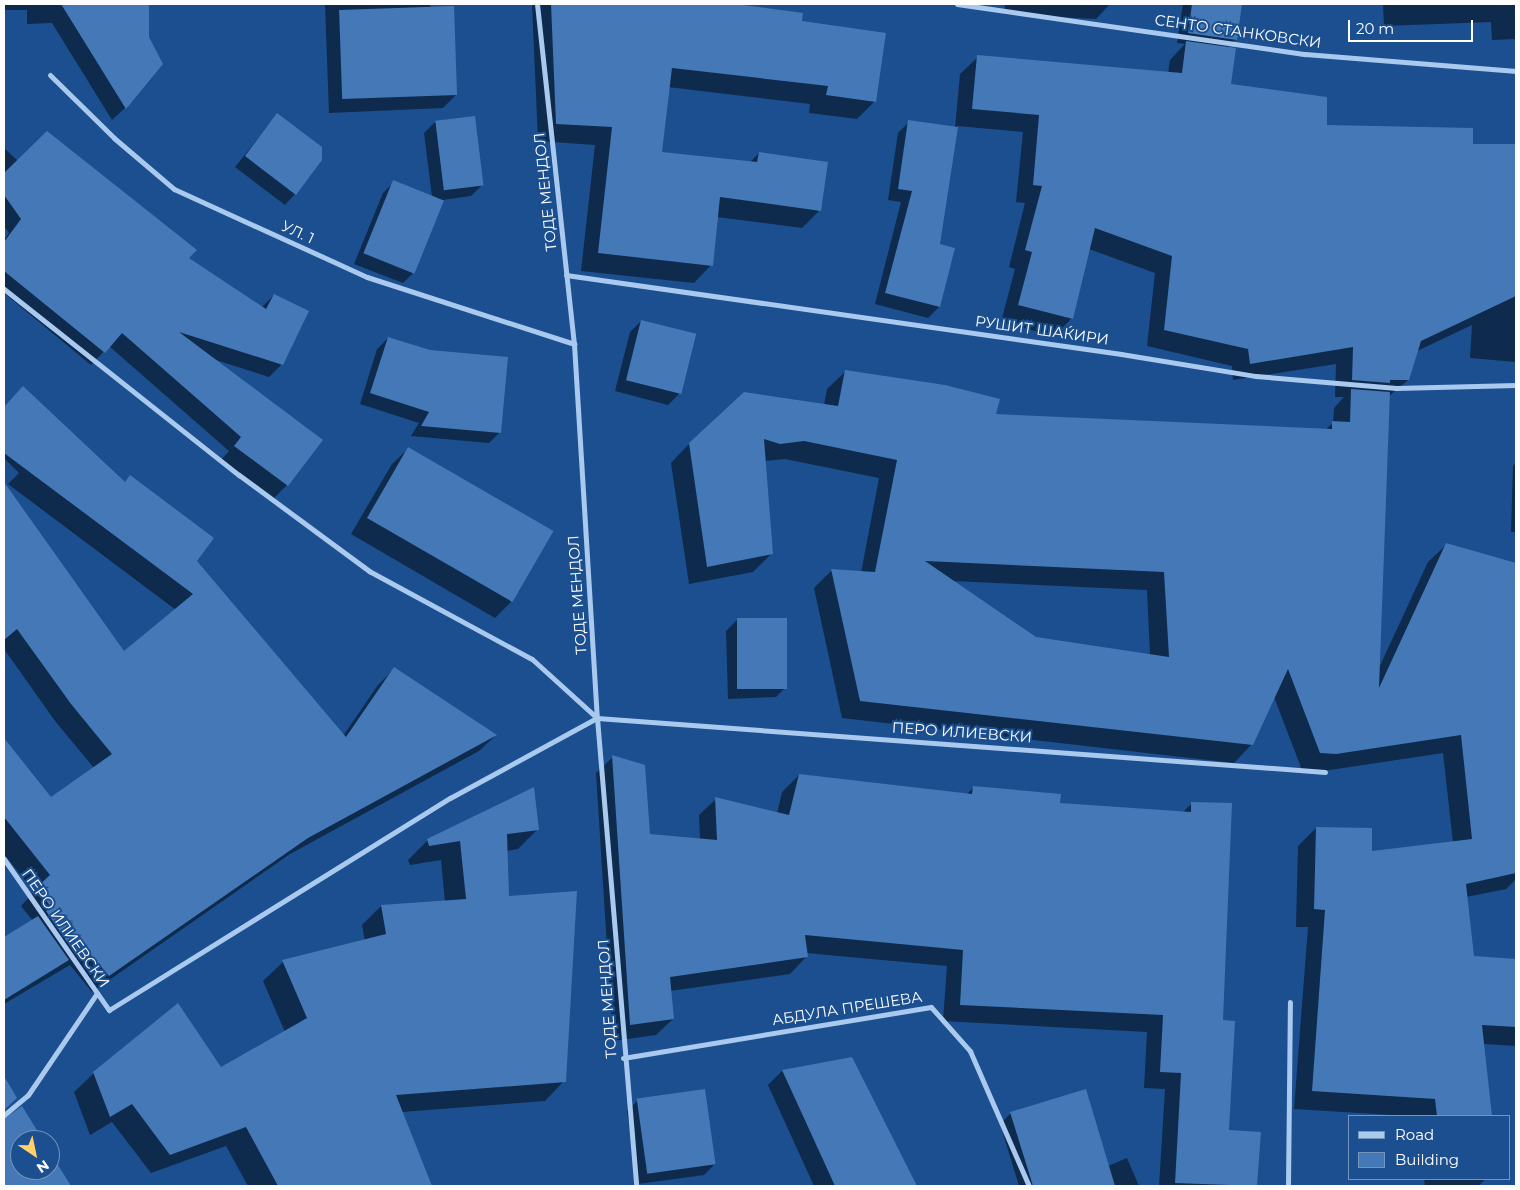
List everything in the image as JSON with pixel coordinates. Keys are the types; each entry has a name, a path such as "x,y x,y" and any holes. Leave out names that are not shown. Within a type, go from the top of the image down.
{"street":[{"name":"ТОДЕ МЕНДОЛ","path":"537,4 574,344 597,718 623,1058 636,1186"},
{"name":"СЕНТО СТАНКОВСКИ","path":"957,4 1306,54 1516,71"},
{"name":"УЛ. 1","path":"50,75 114,138 174,188 367,277 574,344"},
{"name":"РУШИТ ШАЌИРИ","path":"566,275 1121,354 1256,376 1396,388 1516,385"},
{"path":"4,289 238,475 369,571 532,659 597,718"},
{"name":"ПЕРО ИЛИЕВСКИ","path":"4,859 109,1010 450,798 597,718 1325,772"},
{"path":"4,1115 28,1095 96,993"},
{"path":"1288,1186 1290,1002"},
{"name":"АБДУЛА ПРЕШЕВА","path":"623,1058 931,1007 970,1051 1029,1186"}],"building":[{"path":"61,4 149,4 149,37 163,64 126,109"},
{"path":"551,4 736,4 803,13 802,21 886,33 876,102 826,95 828,86 672,68 662,152 757,162 759,152 828,162 821,211 720,197 713,266 598,253 612,127 556,124"},
{"path":"1192,4 1242,4 1237,40 1188,33"},
{"path":"454,6 457,95 342,99 339,10"},
{"path":"1186,41 1236,48 1231,84 1327,97 1327,125 1473,128 1473,144 1516,144 1516,296 1421,341 1409,380 1390,380 1390,383 1352,380 1353,347 1250,364 1248,349 1164,330 1172,256 1095,228 1073,319 1018,305 1032,252 1025,250 1042,186 1033,185 1039,115 972,109 977,55 1182,73"},
{"path":"277,113 322,147 322,160 296,195 245,156"},
{"path":"475,116 484,185 444,190 435,121"},
{"path":"908,120 958,127 940,244 955,248 940,307 885,293 912,191 898,189"},
{"path":"47,131 197,250 189,258 266,309 274,294 309,311 283,365 179,332 323,440 288,486 234,446 241,437 122,333 105,353 4,271 4,242 21,219 4,195 4,173"},
{"path":"393,180 444,201 414,274 363,253"},
{"path":"641,320 696,334 681,394 626,380"},
{"path":"388,337 430,350 508,357 501,433 421,426 429,412 370,393"},
{"path":"845,370 945,385 1000,399 996,414 1332,429 1332,421 1350,422 1351,389 1390,392 1379,688 1446,543 1516,563 1516,873 1466,884 1474,956 1516,959 1516,1027 1482,1025 1492,1115 1437,1115 1435,1099 1312,1091 1325,910 1314,909 1316,827 1372,828 1372,851 1472,839 1461,735 1336,754 1320,753 1288,669 1253,745 860,701 831,569 875,572 897,460 804,441 780,444 764,439 773,554 707,567 689,443 744,392 838,406","holes":["925,561 1164,572 1169,657 1036,637"]},
{"path":"23,386 125,482 130,475 214,538 197,561 346,737 394,667 497,735 308,838 109,976 86,949 76,955 46,911 52,908 36,888 50,875 4,817 4,738 51,797 112,754 71,704 17,629 4,640 4,482 124,651 193,594 4,453 4,407"},
{"path":"408,447 553,531 512,602 367,518"},
{"path":"737,618 787,618 787,689 737,689"},
{"path":"612,755 645,765 650,834 717,840 715,797 789,815 799,774 972,794 973,786 1061,794 1060,803 1191,812 1191,802 1232,803 1223,1020 1235,1021 1229,1130 1261,1132 1257,1186 1175,1183 1181,1073 1160,1072 1163,1015 960,1005 963,950 805,935 808,957 670,977 674,1019 630,1025"},
{"path":"534,787 539,830 507,834 509,896 577,891 566,1082 396,1095 432,1186 278,1186 246,1127 170,1155 132,1104 110,1117 93,1072 178,1003 221,1067 307,1018 282,960 386,934 381,905 466,899 460,841 429,846 427,839"},
{"path":"38,916 69,960 4,1000 4,937"},
{"path":"852,1057 917,1186 835,1186 782,1070"},
{"path":"4,1076 17,1098 4,1110"},
{"path":"705,1089 716,1164 647,1174 637,1099"},
{"path":"1086,1089 1115,1186 1033,1186 1010,1112"},
{"path":"22,1106 37,1130 10,1130 10,1180 60,1180 60,1168 71,1186 4,1186 4,1119"}]}
